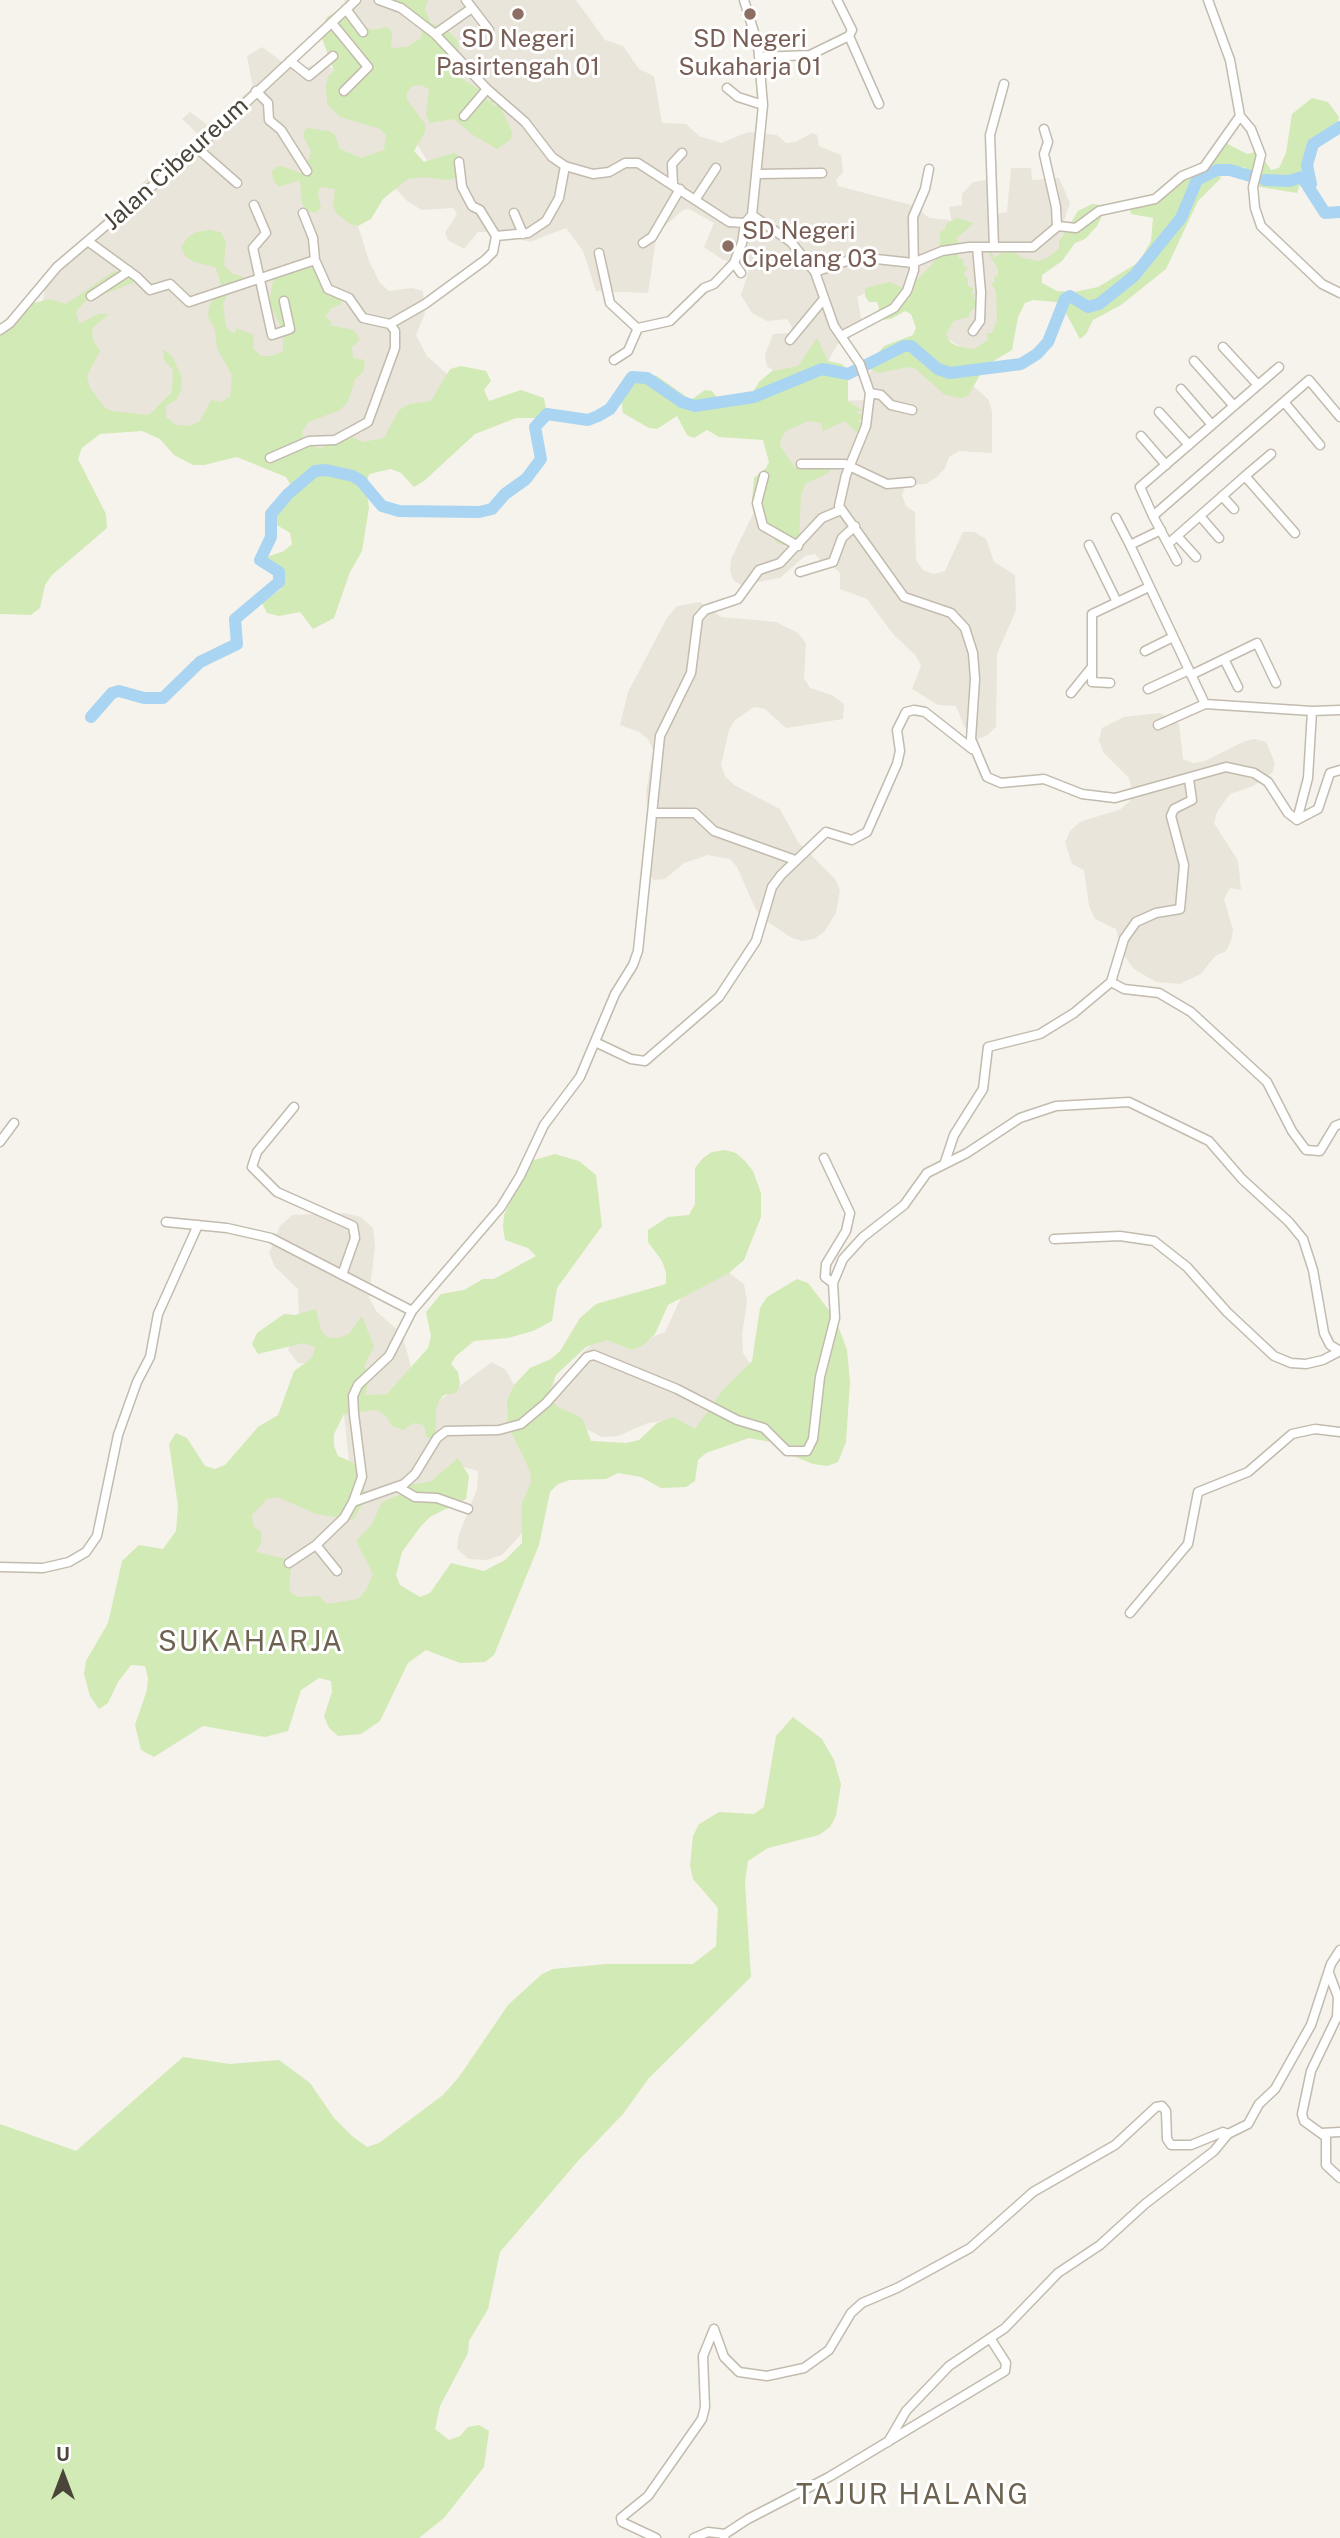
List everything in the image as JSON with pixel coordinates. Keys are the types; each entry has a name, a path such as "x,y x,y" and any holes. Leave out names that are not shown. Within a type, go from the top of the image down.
{"street":[{"name":"Jalan Cibeureum","path":"0,330 10,323 48,275 197,148 356,0"},
{"path":"379,0 401,8 435,34 487,89 513,109 552,157 565,166 593,174 635,163 724,220 745,223"},
{"path":"466,0 489,30"},
{"path":"637,328 670,321 704,288 713,286 734,264 742,243 745,223 752,215 763,105 756,33 744,0"},
{"path":"837,0 851,27 849,36 879,104"},
{"path":"1208,0 1230,60 1240,116 1251,129 1260,152 1261,160 1254,175 1253,187 1255,208 1261,226 1322,284 1340,293"},
{"path":"435,34 472,8"},
{"path":"346,9 363,32"},
{"path":"332,23 371,69 344,92"},
{"path":"760,57 810,55 849,36"},
{"path":"290,61 309,76 334,56"},
{"path":"994,247 990,135 1004,84"},
{"path":"727,88 738,97 763,105"},
{"path":"464,116 487,89"},
{"path":"256,91 268,103 269,120 281,130 307,172"},
{"path":"815,272 858,257 913,264 942,251 977,247 1033,247 1057,227 1076,228 1099,211 1155,199 1182,176 1206,165 1240,116"},
{"path":"1044,129 1048,142 1044,154 1057,227"},
{"path":"197,148 237,183"},
{"path":"643,243 652,237 676,187 672,164 682,152"},
{"path":"303,213 313,238 315,260 330,291 349,298 365,319 390,324 425,304 493,252 496,236 480,211 472,206 462,187 458,162"},
{"path":"496,236 523,234 535,230 551,215 559,198 565,166"},
{"path":"695,200 716,168"},
{"path":"841,336 894,308 911,282 913,217 925,189 929,169"},
{"path":"758,174 822,173"},
{"path":"254,205 266,233 253,248 272,335 290,329 284,301"},
{"path":"514,213 523,234"},
{"path":"752,215 791,242 815,272 823,300 866,377 870,393 863,435 839,495 841,510 904,597 951,613 965,628 973,653 975,679 970,729 973,749 982,771 994,782 1044,779 1098,797 1125,797 1226,767 1254,774 1268,782 1289,816 1297,820"},
{"path":"89,242 150,290 170,284 189,302 315,260"},
{"path":"973,331 979,321 982,292 977,247"},
{"path":"599,253 610,303 637,328"},
{"path":"734,264 741,273"},
{"path":"91,296 129,271"},
{"path":"790,340 823,300"},
{"path":"270,458 309,441 332,442 368,422 395,348 395,331 390,324"},
{"path":"614,360 628,351 637,328"},
{"path":"1223,347 1258,385"},
{"path":"1194,361 1234,406"},
{"path":"1177,561 1140,488 1279,367"},
{"path":"1153,516 1309,380 1340,417"},
{"path":"1181,389 1212,425"},
{"path":"870,393 881,395 891,405 912,410"},
{"path":"1284,402 1320,445"},
{"path":"1159,412 1189,445"},
{"path":"1141,436 1166,465"},
{"path":"1168,544 1271,454"},
{"path":"801,464 850,465 887,484 911,482"},
{"path":"764,475 757,503 762,524 798,546"},
{"path":"1245,476 1295,533"},
{"path":"1222,496 1234,509"},
{"path":"289,1563 316,1545 344,1518 353,1502 362,1471 354,1396 358,1385 389,1356 412,1311 501,1207 520,1176 544,1125 580,1077 638,951 660,736 691,673 698,618 705,610 738,598 759,570 780,563 822,518 841,510"},
{"path":"1199,516 1219,538"},
{"path":"1116,517 1205,704"},
{"path":"800,572 833,562 842,538 855,526"},
{"path":"1129,545 1161,530"},
{"path":"1177,536 1196,557"},
{"path":"1089,545 1117,602"},
{"path":"1110,682 1092,682 1092,614 1149,587"},
{"path":"1145,651 1173,637"},
{"path":"1148,689 1257,643 1276,683"},
{"path":"1224,659 1238,687"},
{"path":"1071,693 1092,667"},
{"path":"1158,725 1205,704 1340,710"},
{"path":"596,1042 631,1059 645,1061 710,1006 724,991 733,973 756,942 772,887 795,860 826,832 852,840 867,832 897,764 900,751 897,730 908,711 920,710 933,717 973,749"},
{"path":"1297,820 1308,778 1312,710"},
{"path":"1297,820 1318,809 1329,773 1340,770"},
{"path":"945,1162 954,1135 986,1081 988,1047 1040,1034 1074,1013 1111,982 1124,939 1136,922 1150,914 1180,907 1184,865 1171,816 1174,809 1192,800 1189,779"},
{"path":"654,813 695,813 714,831 795,860"},
{"path":"1111,982 1124,989 1159,993 1191,1012 1267,1082 1306,1150 1320,1151 1335,1126 1340,1124"},
{"path":"353,1502 398,1487 415,1474 441,1434 453,1430 499,1430 521,1424 546,1404 587,1357 594,1355 677,1389 737,1420 764,1428 788,1451 807,1451 813,1438 820,1377 835,1318 833,1283 839,1265 855,1245 904,1205 927,1173 967,1153 1037,1111 1088,1102 1129,1102 1197,1133 1215,1146 1242,1180 1289,1222 1303,1239 1313,1270 1324,1334 1330,1345 1340,1351"},
{"path":"294,1107 257,1152 252,1167 276,1192 353,1226 355,1238 342,1275"},
{"path":"0,1142 14,1123"},
{"path":"824,1158 850,1213 846,1231 826,1264 825,1277 833,1283"},
{"path":"166,1222 271,1238 412,1311"},
{"path":"0,1567 43,1568 69,1562 86,1552 97,1536 118,1435 150,1357 158,1314 198,1225"},
{"path":"1054,1239 1120,1236 1154,1241 1187,1267 1227,1312 1275,1356 1291,1363 1306,1364 1323,1360 1340,1351"},
{"path":"1130,1613 1188,1544 1198,1492 1248,1472 1292,1434 1315,1429 1340,1432"},
{"path":"398,1487 415,1497 437,1498 468,1509"},
{"path":"316,1545 337,1571"},
{"path":"888,2442 906,2411 931,2383 1010,2323 1058,2273 1100,2245 1145,2204 1214,2151 1228,2134 1248,2124 1259,2104 1275,2089 1311,2025 1340,1950"},
{"path":"1329,1973 1338,1997 1337,2017 1311,2071 1302,2114 1304,2120 1327,2141 1326,2165 1340,2178"},
{"path":"656,2538 622,2522 621,2518 648,2496 702,2419 705,2407 703,2356 714,2329 724,2357 739,2372 766,2376 796,2371 829,2350 851,2313 862,2303 897,2288 970,2248 1033,2192 1115,2145 1156,2106 1162,2106 1166,2111 1167,2139 1171,2145 1191,2145 1223,2132 1228,2134"},
{"path":"1321,2133 1340,2132"},
{"path":"694,2538 708,2532 724,2536 793,2493 829,2477 1005,2371 1006,2363 990,2338"}],"shaded area":[{"path":"344,0 576,0 605,40 623,46 639,69 654,76 662,123 686,124 699,136 721,143 748,132 777,135 786,143 796,142 812,133 817,135 819,146 841,155 843,172 836,180 838,186 915,206 929,218 950,220 951,234 939,239 943,257 926,276 901,291 889,282 857,297 862,322 847,339 837,345 828,361 794,369 781,376 767,366 765,355 773,334 790,333 792,327 787,319 767,321 752,313 741,295 749,270 747,265 723,260 704,247 714,223 689,209 683,210 657,233 648,293 596,291 583,251 566,228 530,242 495,232 478,232 464,249 448,240 445,233 457,214 453,208 422,210 408,202 393,186 428,162 417,144 402,97 419,79 470,104 378,58"},
{"path":"262,47 295,71 323,62 333,69 337,79 401,122 350,216 358,226 369,261 380,283 389,291 412,288 423,291 425,313 416,335 427,356 447,374 452,385 402,438 302,467 291,350 245,372 215,427 106,424 42,307 45,286 105,217 117,215 145,180 199,135 182,119 190,112 209,126 253,87 247,56"},
{"path":"1011,168 1031,168 1032,180 1059,178 1070,203 1063,224 1066,235 1061,243 1065,248 1046,264 981,361 944,336 954,237 949,207 962,205 962,194 973,182 994,179 998,214 1007,212"},
{"path":"891,352 970,383 988,399 992,411 992,453 959,451 949,457 945,468 937,477 926,484 906,485 902,495 906,506 915,512 916,560 923,570 934,574 945,571 963,532 974,532 986,539 994,562 1015,575 1016,610 997,654 996,727 986,736 977,739 964,726 956,706 938,705 912,689 921,666 916,656 893,634 867,599 840,589 840,573 832,565 822,562 815,554 805,556 780,578 741,585 733,580 730,569 731,559 755,510 767,509 774,434 834,401 869,400 868,379 871,369"},
{"path":"700,602 721,617 776,622 798,633 806,643 804,678 810,688 832,695 844,704 843,719 786,728 765,709 754,707 735,720 729,730 721,765 725,776 734,785 780,809 798,842 835,879 840,890 836,913 824,932 814,939 802,941 792,938 765,920 756,910 737,867 730,859 708,855 684,863 665,879 653,880 642,862 649,827 646,793 653,750 648,739 639,732 620,725 628,692 667,618 677,606"},
{"path":"1160,713 1179,724 1183,759 1193,763 1205,761 1245,741 1255,739 1266,742 1275,763 1272,773 1253,786 1230,794 1217,812 1214,823 1237,859 1239,869 1241,890 1230,888 1224,899 1233,930 1231,941 1226,951 1215,956 1201,974 1180,984 1156,982 1134,969 1122,953 1116,929 1095,919 1089,906 1084,870 1072,864 1065,842 1070,831 1080,822 1121,809 1130,801 1132,790 1129,778 1103,752 1099,740 1102,728 1124,717"},
{"path":"344,1213 361,1217 373,1228 375,1246 369,1297 376,1311 402,1334 415,1381 423,1396 439,1401 492,1362 506,1370 514,1385 537,1392 564,1378 583,1352 607,1332 650,1338 665,1332 686,1287 713,1271 729,1273 744,1284 747,1301 742,1335 743,1353 752,1367 768,1372 695,1429 664,1421 648,1423 618,1436 602,1437 588,1430 540,1469 525,1530 502,1555 487,1560 469,1559 457,1549 459,1534 477,1489 478,1471 463,1467 373,1574 373,1590 330,1635 212,1515 349,1462 344,1414 313,1364 298,1363 288,1350 299,1321 298,1289 275,1267 269,1253 280,1226 292,1215"}],"green space":[{"path":"397,0 428,0 425,10 431,23 447,30 457,40 460,53 451,65 453,73 486,94 488,103 493,98 493,107 499,104 512,132 511,139 497,149 473,135 454,119 430,123 426,115 429,89 421,85 413,86 407,92 407,100 426,125 414,151 424,162 454,153 461,157 459,171 456,178 448,180 423,177 408,179 383,199 371,219 358,226 350,224 336,213 333,206 335,189 320,187 318,194 321,208 315,213 308,211 302,204 300,180 279,187 273,180 272,171 278,166 300,173 306,168 311,151 303,136 306,128 329,131 335,135 340,149 361,158 384,150 386,135 380,129 340,117 327,104 328,76 334,71 320,33 327,17 346,6 353,8 365,27 372,30 388,27 392,33 391,48 407,47 421,38 422,30 418,23 396,10"},
{"path":"1312,98 1328,102 1339,117 1337,125 1310,142 1303,156 1304,173 1297,193 1254,186 1255,177 1244,167 1217,170 1221,178 1198,201 1166,269 1121,305 1093,320 1086,334 1080,339 1062,306 1056,302 1033,300 1025,303 1018,317 1012,350 985,366 968,396 960,398 945,395 916,369 909,367 878,373 871,369 869,364 884,346 913,335 916,328 911,314 905,311 891,319 882,320 876,315 879,308 877,302 869,302 865,296 865,288 890,282 906,289 914,283 939,257 940,232 946,228 946,224 957,218 974,223 956,239 959,243 954,247 959,258 964,260 963,266 968,268 963,274 968,279 968,286 973,288 972,294 977,295 973,297 978,305 969,313 969,317 954,321 946,334 950,342 957,346 974,349 988,340 987,333 992,333 997,320 996,291 991,283 995,283 994,277 998,276 998,269 985,247 991,250 994,258 1009,248 1022,258 1039,261 1059,249 1059,242 1078,211 1092,204 1100,205 1104,212 1097,226 1085,239 1075,243 1062,261 1042,275 1042,283 1057,291 1074,292 1098,287 1139,262 1151,241 1153,218 1131,214 1129,206 1166,188 1226,143 1247,154 1255,152 1262,156 1271,170 1279,168 1286,153 1292,114"},
{"path":"196,232 221,232 226,242 224,265 233,274 244,277 228,293 223,304 226,327 231,332 235,333 236,328 254,335 253,348 261,356 272,356 283,351 283,331 269,302 273,281 281,274 304,267 316,267 316,274 324,276 341,293 341,304 328,310 331,311 325,316 332,323 329,325 354,330 360,340 352,347 353,358 365,360 364,371 355,379 348,402 340,410 309,422 302,431 304,442 321,449 341,432 363,442 384,438 399,410 409,404 431,401 450,369 461,366 486,371 491,381 484,390 489,401 521,390 544,398 546,409 538,418 516,418 475,434 414,487 401,473 391,469 369,474 366,485 369,508 362,551 350,572 334,618 313,629 300,612 279,616 267,613 262,603 281,589 284,579 283,568 264,558 284,551 292,544 290,533 272,522 291,496 291,486 286,477 237,457 193,465 174,455 160,439 142,431 100,434 82,448 78,459 106,514 107,528 52,575 45,585 40,608 31,615 0,614 0,324 29,304 51,299 66,304 114,271 126,273 135,282 84,302 76,312 79,324 98,314 109,314 92,328 93,340 100,351 87,376 90,388 105,408 149,415 172,392 173,370 164,360 163,349 172,356 182,378 181,390 176,400 166,406 166,417 176,425 189,426 200,421 211,400 221,402 230,397 232,375 217,348 215,330 208,316 209,306 221,287 219,276 215,267 194,262 185,256 181,247 187,238"},
{"path":"817,338 828,361 842,364 848,371 848,401 863,411 855,411 867,418 857,421 868,427 864,434 856,432 845,421 823,431 821,423 808,421 786,431 780,446 794,466 801,470 815,462 832,467 828,473 805,484 801,495 799,540 793,545 784,545 777,543 752,500 754,478 769,462 763,440 719,437 707,430 694,438 687,435 677,416 657,429 649,428 623,413 621,398 631,377 647,374 657,376 691,400 705,390 712,391 718,399 743,399 751,395 759,382 772,371 798,366"},
{"path":"725,1150 736,1153 745,1161 753,1171 761,1193 761,1217 744,1260 729,1273 668,1305 655,1334 642,1346 632,1350 607,1340 586,1347 556,1375 548,1396 558,1407 582,1418 591,1441 626,1443 639,1440 657,1423 674,1417 695,1429 723,1390 752,1361 760,1308 767,1297 797,1279 808,1283 835,1318 847,1350 850,1382 846,1442 838,1462 827,1466 813,1464 791,1455 771,1442 749,1438 706,1453 698,1460 695,1481 686,1487 661,1488 641,1477 618,1473 606,1479 570,1480 558,1484 550,1492 539,1545 494,1655 485,1662 460,1663 426,1650 408,1663 380,1721 361,1734 338,1736 329,1728 324,1716 332,1692 331,1681 319,1678 301,1690 288,1731 265,1737 203,1726 154,1757 141,1750 135,1725 147,1690 145,1666 131,1665 118,1682 108,1703 99,1709 90,1696 84,1674 86,1661 108,1623 122,1561 139,1545 163,1549 176,1531 178,1506 169,1444 176,1433 187,1438 205,1466 215,1469 225,1465 258,1427 278,1415 294,1371 312,1358 315,1347 304,1343 258,1354 252,1344 257,1333 284,1314 295,1315 316,1309 321,1330 328,1338 338,1338 349,1334 362,1316 374,1347 364,1366 370,1375 365,1395 387,1394 428,1348 431,1336 426,1312 441,1294 464,1290 483,1279 494,1279 536,1256 528,1248 505,1240 503,1227 504,1215 531,1161 555,1154 579,1161 596,1175 602,1226 557,1288 552,1321 533,1331 508,1338 474,1341 456,1356 451,1364 458,1372 460,1384 456,1393 444,1395 439,1401 436,1410 436,1443 426,1436 424,1425 413,1423 404,1430 392,1426 386,1416 376,1410 344,1414 334,1434 334,1446 338,1456 363,1467 364,1502 353,1520 316,1514 278,1497 267,1499 252,1515 253,1526 261,1532 261,1543 256,1552 287,1559 291,1569 289,1591 298,1597 319,1596 327,1604 358,1599 366,1590 373,1574 356,1541 372,1524 382,1502 404,1493 407,1485 430,1482 458,1458 469,1476 466,1499 430,1517 402,1552 396,1575 400,1585 420,1597 430,1593 451,1563 484,1571 505,1560 522,1543 522,1503 531,1482 530,1471 508,1425 507,1401 514,1385 530,1368 551,1359 560,1351 580,1318 596,1304 666,1284 662,1261 648,1242 648,1230 668,1217 689,1215 695,1204 695,1168 712,1152"},
{"path":"793,1717 822,1739 834,1760 841,1784 836,1816 830,1827 819,1835 768,1848 748,1861 745,1882 751,1977 649,2078 623,2114 578,2161 500,2252 488,2309 469,2341 468,2353 440,2406 435,2429 449,2440 460,2436 468,2427 479,2425 489,2431 484,2467 444,2518 419,2538 0,2538 0,2124 76,2151 183,2057 230,2064 279,2060 310,2083 334,2118 352,2136 367,2147 379,2143 443,2095 459,2077 508,2005 542,1974 553,1969 606,1964 693,1964 716,1946 718,1908 693,1879 690,1866 693,1836 699,1824 719,1812 754,1814 764,1807 776,1736"}],"waterway":[{"path":"1311,184 1307,165 1313,144 1340,127"},
{"path":"91,717 112,693 119,691 144,698 163,698 200,662 237,644 235,619 279,582 279,572 260,560 271,537 271,514 288,494 315,471 326,470 353,476 361,481 382,506 399,511 479,512 492,509 505,494 526,479 541,459 535,427 547,414 588,420 598,416 610,409 632,377 647,378 682,402 695,406 754,397 822,369 848,374 904,346 911,346 938,369 950,373 1021,364 1037,354 1048,342 1065,299 1070,296 1088,307 1099,304 1134,276 1181,218 1197,180 1217,170 1230,170 1257,178"},
{"path":"1265,180 1289,181 1302,177 1325,213 1340,212"}],"place":[{"name":"SD Negeri Pasirtengah 01","path":"518,14"},
{"name":"SD Negeri Sukaharja 01","path":"750,14"},
{"name":"SD Negeri Cipelang 03","path":"728,246"}],"district":[{"name":"SUKAHARJA","path":"251,1642"},
{"name":"TAJUR HALANG","path":"913,2495"}]}
